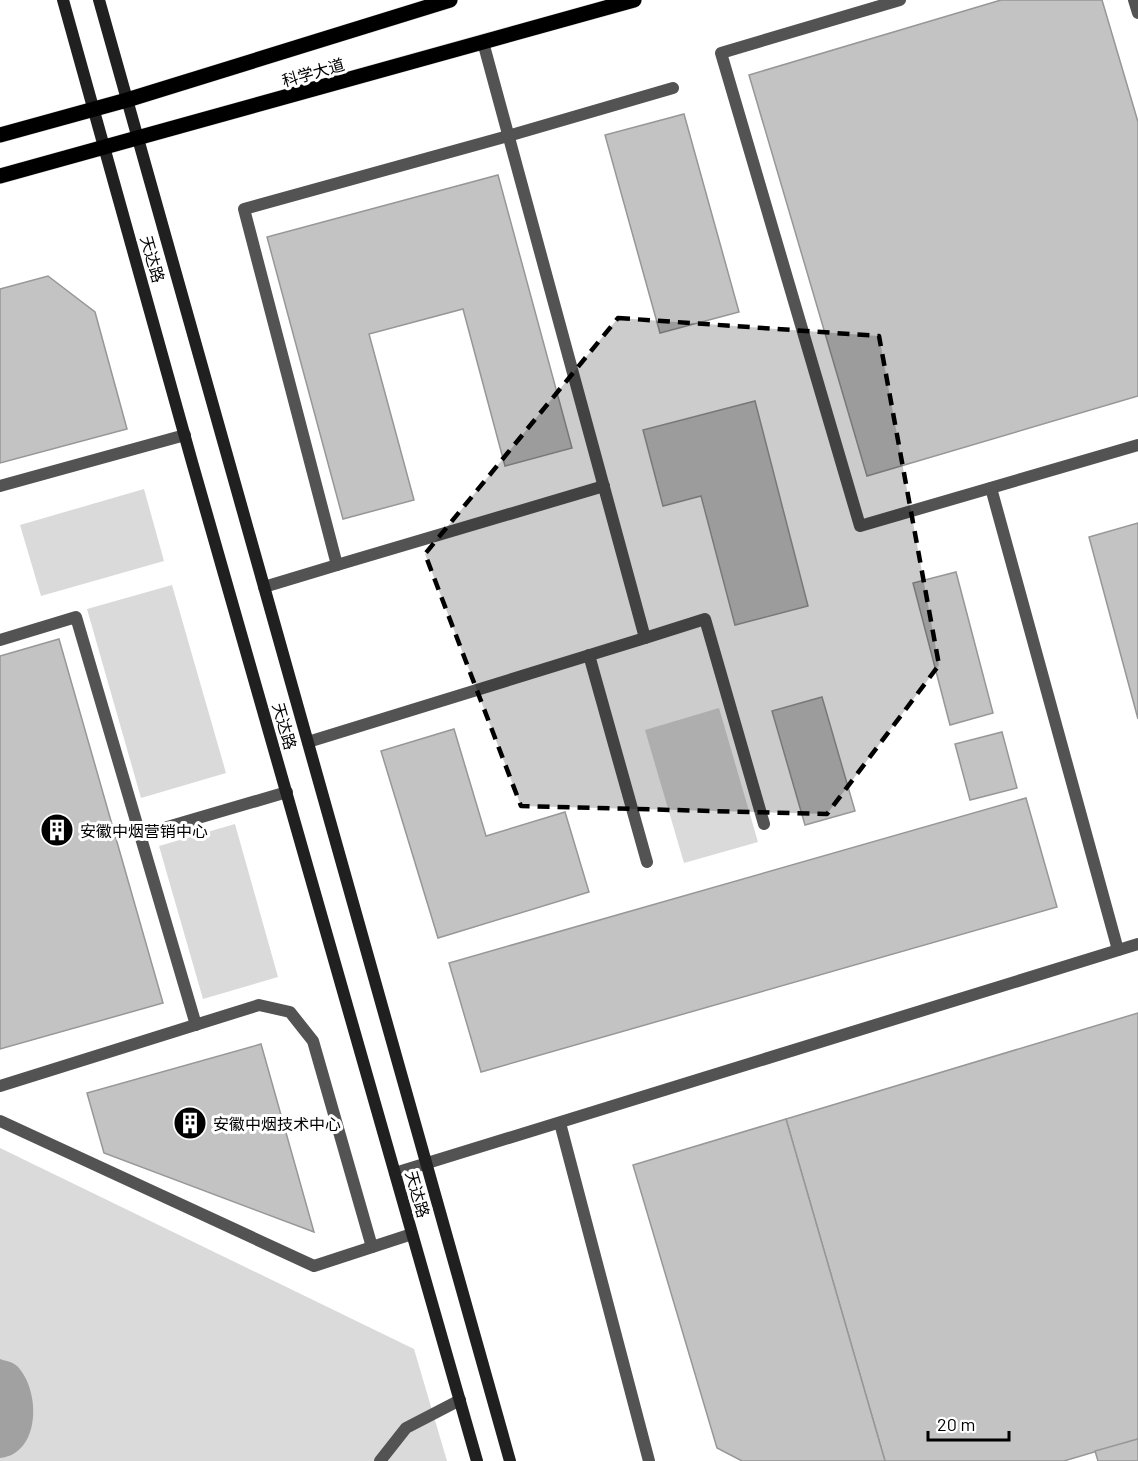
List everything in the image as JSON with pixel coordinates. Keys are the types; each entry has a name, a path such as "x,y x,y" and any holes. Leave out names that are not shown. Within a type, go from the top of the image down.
{"main road":[{"name":"科学大道","path":"0,135 127,100 417,5 450,0"},
{"name":"科学大道","path":"0,176 634,0"}],"street":[{"name":"天达路","path":"63,0 477,1461"},
{"name":"天达路","path":"99,0 510,1461"},
{"path":"900,0 722,53 860,526 1138,445"},
{"path":"1134,0 1138,13"},
{"path":"483,42 645,638"},
{"path":"337,565 244,209 672,88"},
{"path":"0,486 185,435"},
{"path":"264,587 604,486"},
{"path":"991,488 1118,950"},
{"path":"0,640 76,617 196,1025"},
{"path":"308,742 705,619 764,824"},
{"path":"589,655 647,862"},
{"path":"140,835 287,792"},
{"path":"395,1173 1138,944"},
{"path":"0,1086 260,1005 290,1012 313,1041 372,1247"},
{"path":"0,1121 314,1266 412,1234"},
{"path":"560,1123 649,1461"},
{"path":"380,1461 406,1428 460,1400"}],"highlighted area":[{"path":"618,318 879,336 939,665 827,814 521,806 425,554"}],"shaded area":[{"path":"144,489 164,561 41,596 20,525"},
{"path":"172,585 226,773 141,798 87,609"},
{"path":"719,708 758,842 684,863 645,730"},
{"path":"235,824 278,977 203,999 159,846"},
{"path":"0,1148 414,1349 447,1461 0,1461"},
{"path":"0,1359 15,1365 25,1377 33,1405 33,1420 30,1433 23,1445 13,1454 0,1458"}],"building":[{"path":"1001,0 1102,0 1138,122 1138,396 867,476 749,75"},
{"path":"684,114 739,312 660,333 605,135"},
{"path":"498,175 572,448 505,466 463,309 369,334 414,500 343,519 267,237"},
{"path":"48,276 95,312 127,429 0,463 0,289"},
{"path":"755,401 808,606 735,625 701,496 663,506 643,430"},
{"path":"1138,523 1138,719 1089,537"},
{"path":"956,572 993,713 950,725 913,583"},
{"name":"安徽中烟营销中心","path":"59,639 163,1003 0,1049 0,656"},
{"path":"822,697 855,811 805,825 772,711"},
{"path":"454,729 486,836 565,812 589,892 438,938 381,751"},
{"path":"1002,732 1017,788 970,800 955,744"},
{"path":"1026,798 1057,907 481,1072 449,963"},
{"path":"1138,1013 1138,1439 1064,1461 885,1461 786,1119"},
{"name":"安徽中烟技术中心","path":"261,1044 314,1232 104,1153 87,1093"},
{"path":"786,1119 885,1461 742,1461 717,1448 633,1165"},
{"path":"1138,1439 1138,1461 1098,1461 1095,1451"}],"place":[{"name":"安徽中烟营销中心","path":"57,830"},
{"name":"安徽中烟技术中心","path":"190,1123"}]}
